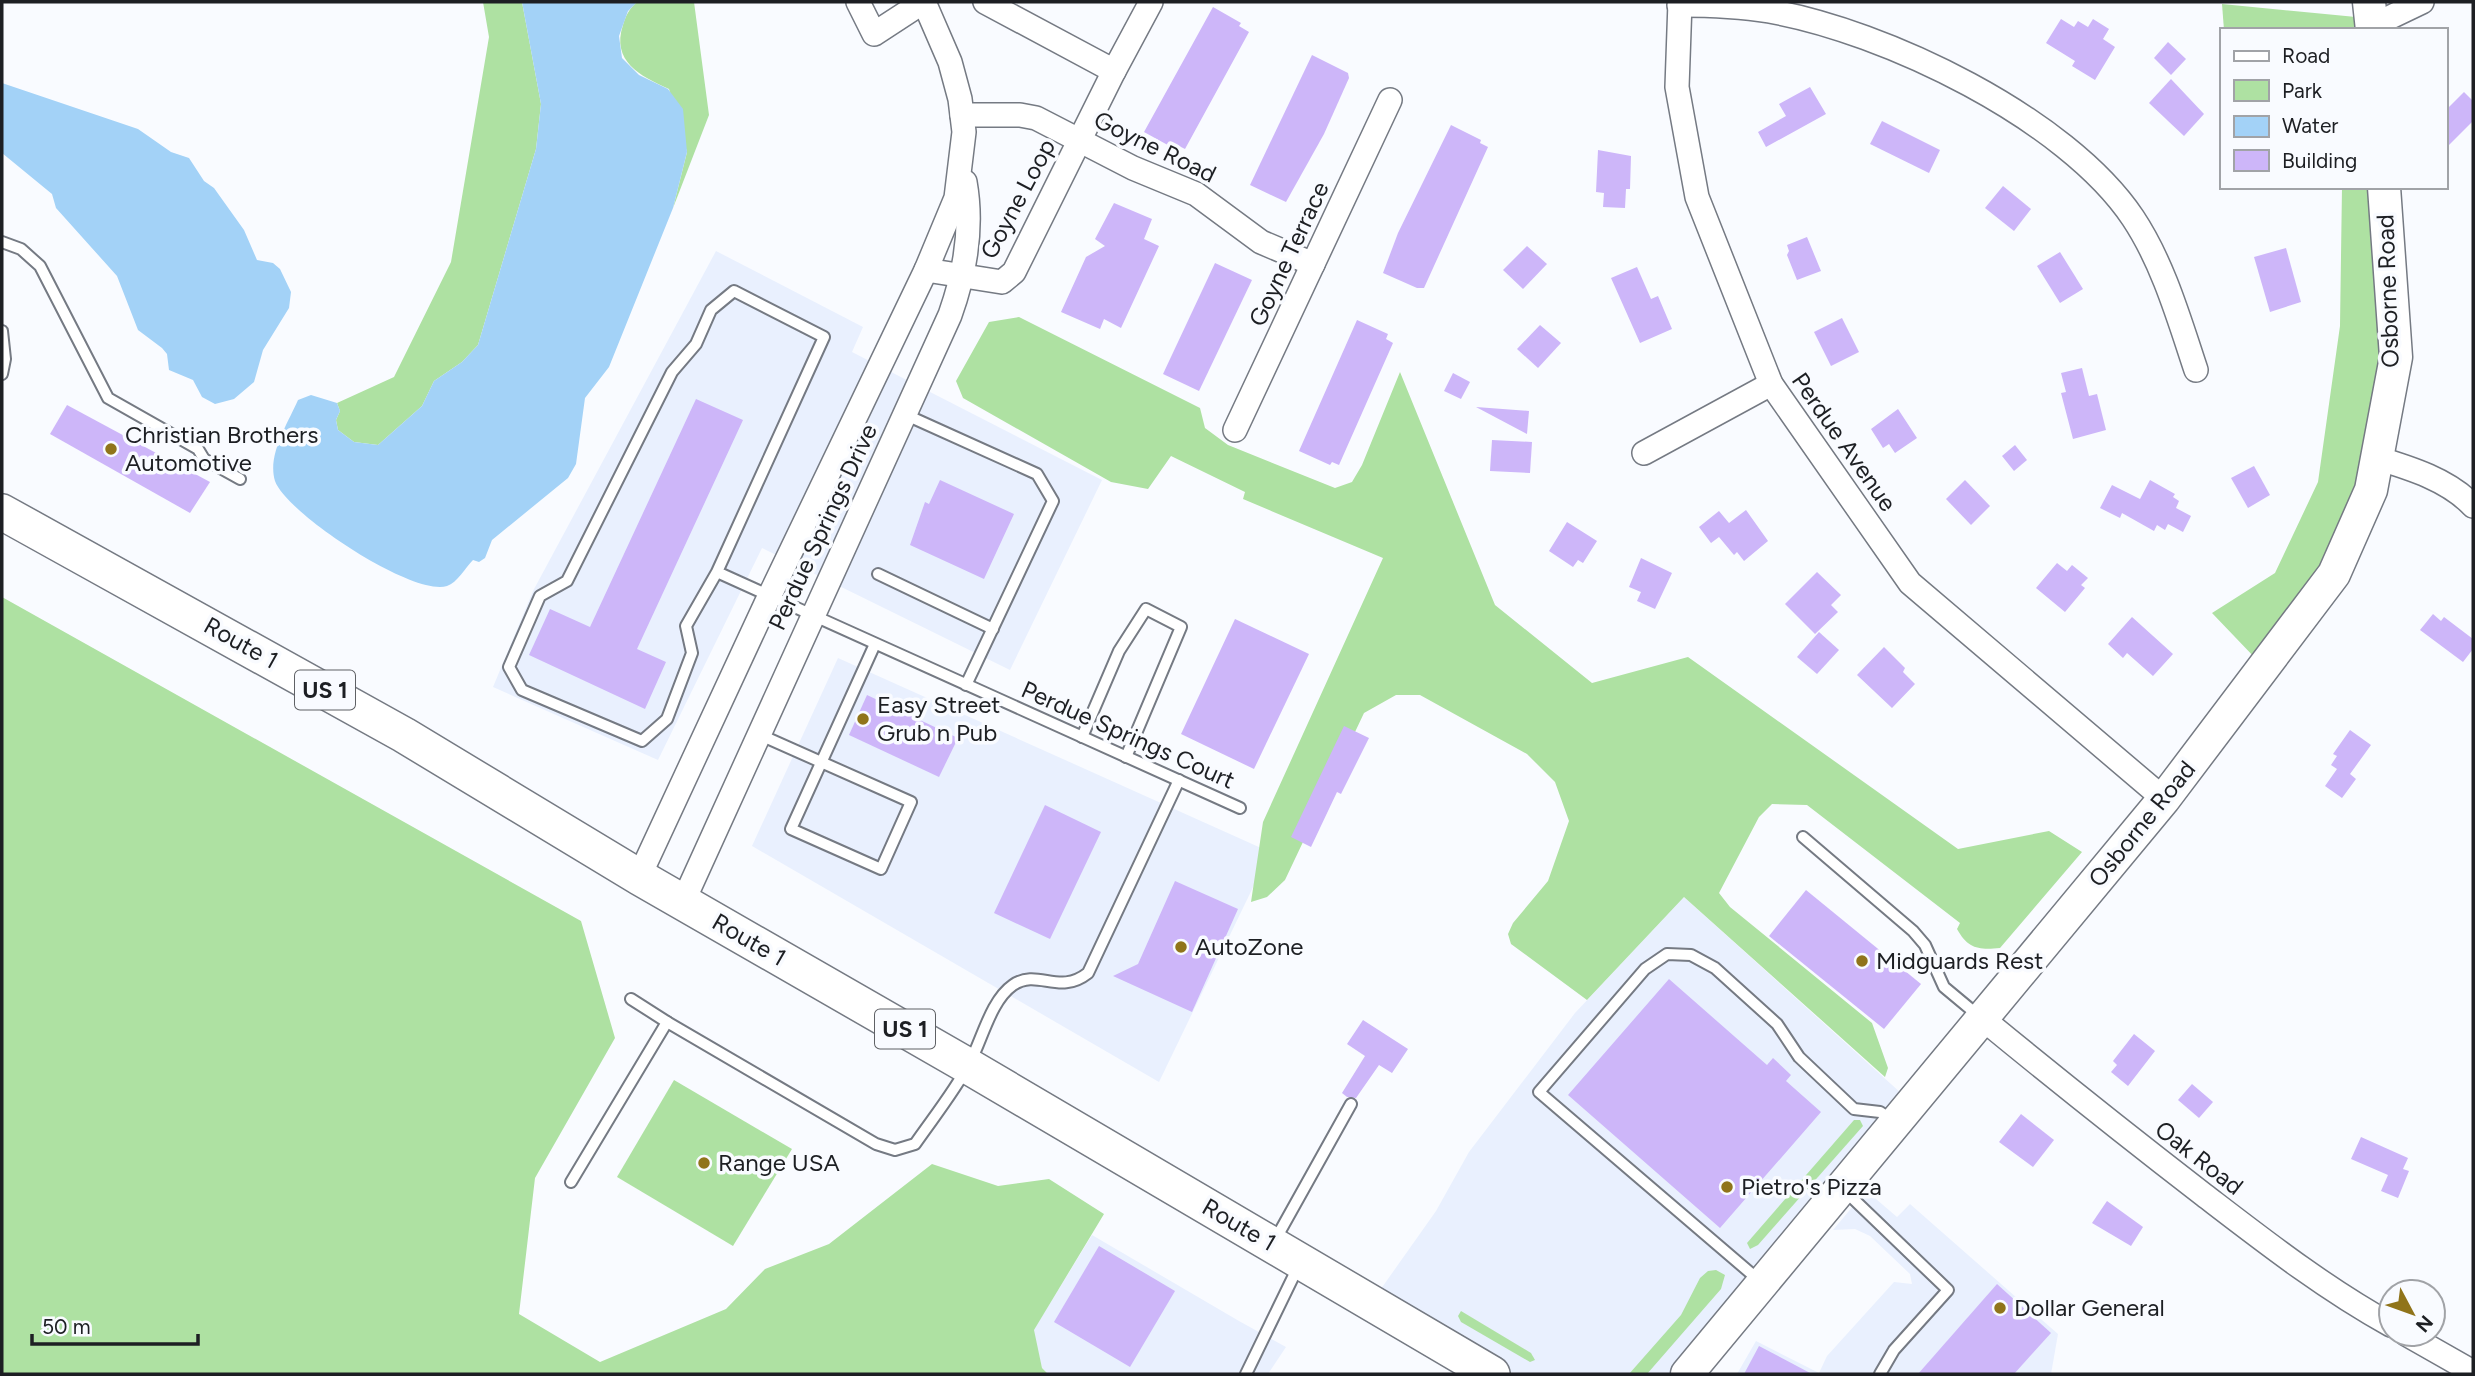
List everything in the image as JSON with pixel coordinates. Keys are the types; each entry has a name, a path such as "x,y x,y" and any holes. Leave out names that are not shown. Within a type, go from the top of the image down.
{"main road":[{"name":"Route 1","path":"2,512 322,688 639,877 968,1066 1492,1374"}],"street":[{"path":"858,2 874,34 923,2"},
{"name":"Perdue Springs Drive","path":"683,902 811,616 950,316 961,276 968,225 962,165 962,115 950,62 923,2"},
{"path":"985,2 1114,71"},
{"name":"Goyne Loop","path":"926,270 1002,282 1014,272 1151,2"},
{"path":"2371,19 2422,2"},
{"path":"1679,3 1771,11 1853,34 1946,72 2045,132 2084,163 2133,218 2175,308 2196,370"},
{"name":"Perdue Avenue","path":"1679,3 1677,87 1697,197 1771,384 1910,583 2164,800"},
{"name":"Goyne Terrace","path":"1235,430 1390,100"},
{"name":"Goyne Road","path":"962,115 1020,115 1037,118 1133,168 1196,194 1261,242 1312,264"},
{"name":"Perdue Springs Drive","path":"639,877 769,597 926,270 956,198 962,165"},
{"name":"Osborne Road","path":"1688,1374 2164,800 2334,574 2371,490 2396,357 2384,189"},
{"path":"1644,453 1771,384"},
{"path":"2377,458 2423,472 2473,506"},
{"name":"Oak Road","path":"1983,1019 2090,1107 2285,1257 2354,1305 2377,1317"},
{"path":"2431,1348 2473,1372"}],"lane":[{"path":"2,243 21,249 40,266 108,398 198,449 204,459 240,479"},
{"path":"734,291 824,337 717,572 686,626 692,653 667,719 642,741 522,690 509,667 540,596 567,580 672,372 695,344 711,310 734,291"},
{"path":"2,331 5,359 2,374"},
{"path":"904,414 1037,474 1053,501 966,685"},
{"name":"Perdue Springs Court","path":"717,572 1240,808"},
{"path":"878,573 993,629"},
{"path":"1082,737 1119,651 1146,608 1181,626 1126,757"},
{"path":"758,734 821,762 911,802 881,870 791,829 821,762 875,644"},
{"path":"631,999 877,1144 895,1150 915,1144 968,1066 1002,996 1013,986 1037,979 1065,985 1078,981 1088,973 1179,780"},
{"path":"1803,837 1913,931 1926,945 1944,987 1955,1000 1983,1019"},
{"path":"1763,1284 1539,1092 1645,969 1667,954 1691,955 1716,968 1777,1024 1799,1057 1854,1109 1880,1112 1896,1124"},
{"path":"571,1182 667,1022"},
{"path":"1246,1374 1286,1253 1351,1104"},
{"path":"1842,1188 1948,1290 1894,1350 1880,1374"}],"shaded area":[{"path":"716,251 863,327 852,352 1102,480 1010,670 762,548 658,760 493,687 533,591"},
{"path":"838,658 1270,852 1159,1082 752,846"},
{"path":"1684,897 1912,1103 1686,1374 1492,1374 1371,1303 1436,1211 1469,1152 1575,1013"},
{"path":"1870,1186 1876,1199 1897,1217 1910,1204 2058,1334 2051,1374 1737,1374 1756,1341 1819,1373 1827,1356 1894,1282 1912,1284 1910,1274 1870,1236 1855,1229 1833,1230"},
{"path":"1092,1235 1286,1347 1268,1374 1048,1374 1042,1368 1033,1331"}],"green space":[{"path":"483,2 522,2 541,104 536,149 478,345 462,362 434,381 422,406 378,445 354,442 338,430 336,420 340,411 337,403 394,377 451,262 489,37"},
{"path":"637,2 694,2 709,115 673,208 687,152 669,89 639,73 625,58 621,48 624,21"},
{"path":"2222,4 2356,17 2357,28 2224,28"},
{"path":"2342,189 2372,189 2379,357 2354,494 2314,578 2257,660 2212,613 2275,573 2318,482 2340,326"},
{"path":"1019,317 1200,408 1205,428 1228,445 1335,488 1352,482 1362,465 1400,372 1495,605 1592,683 1688,657 1958,849 2049,831 2082,852 2000,948 1986,949 1965,941 1957,929 1960,923 1807,805 1772,804 1759,817 1719,893 1730,907 1872,1023 1888,1068 1885,1077 1684,897 1587,1000 1511,944 1508,934 1513,923 1548,881 1569,821 1555,782 1527,754 1420,695 1396,695 1364,713 1285,880 1267,897 1251,902 1263,822 1383,558 1243,499 1245,492 1171,456 1148,489 1111,482 963,398 956,381 989,322"},
{"path":"2,597 581,921 615,1038 535,1178 519,1314 600,1362 726,1309 765,1269 829,1244 932,1164 998,1186 1049,1179 1104,1214 1034,1330 1042,1368 1048,1374 2,1374"},
{"name":"Range USA","path":"674,1080 792,1149 733,1246 617,1177"},
{"path":"1854,1120 1860,1120 1863,1126 1758,1245 1750,1249 1747,1243"},
{"path":"1716,1270 1725,1275 1721,1289 1647,1374 1629,1374 1681,1315 1700,1278 1708,1271"},
{"path":"1461,1311 1531,1353 1535,1360 1530,1362 1461,1322 1458,1316"}],"water":[{"path":"522,2 637,2 628,11 619,36 622,58 639,75 668,89 683,109 687,152 673,208 609,367 585,398 576,464 568,478 492,540 485,558 479,562 473,560 451,584 430,586 407,579 381,566 325,531 284,495 275,481 274,461 280,439 298,400 311,395 337,403 340,411 336,420 338,430 354,442 378,445 422,406 434,381 462,362 478,345 536,149 541,104"},
{"path":"2,83 138,129 171,152 189,158 244,230 257,260 273,263 280,269 291,292 289,308 263,350 254,382 234,399 215,404 202,397 193,380 169,370 167,354 138,330 117,276 56,208 52,194 2,153"}],"building":[{"path":"1213,7 1241,23 1239,26 1249,32 1185,149 1177,145 1175,149 1144,132"},
{"path":"2061,19 2074,27 2078,21 2088,27 2093,19 2109,29 2103,39 2115,47 2095,80 2072,66 2075,61 2046,43"},
{"path":"2168,42 2186,59 2171,75 2154,58"},
{"path":"1312,55 1348,73 1349,78 1324,134 1286,202 1250,185"},
{"path":"2171,79 2204,114 2184,136 2149,103"},
{"path":"1810,87 1826,114 1766,147 1758,132 1786,116 1779,104"},
{"path":"2464,92 2473,101 2473,121 2447,147 2447,109"},
{"path":"1882,121 1940,150 1929,173 1870,144"},
{"path":"1451,125 1481,140 1480,143 1488,147 1424,288 1417,288 1383,273 1398,233"},
{"path":"1598,150 1631,156 1630,189 1626,189 1625,208 1603,207 1604,193 1596,192"},
{"path":"2003,186 2031,209 2014,231 1985,208"},
{"path":"1114,203 1152,219 1144,239 1159,246 1121,328 1104,319 1100,329 1061,312 1086,257 1105,246 1095,239"},
{"path":"1807,237 1821,271 1797,280 1787,255 1787,245"},
{"path":"1527,246 1547,264 1523,289 1503,270"},
{"path":"2286,248 2301,302 2270,312 2254,257"},
{"path":"2060,252 2083,289 2060,303 2037,266"},
{"path":"1215,263 1252,280 1199,391 1163,374"},
{"path":"1637,267 1651,299 1658,296 1672,329 1640,343 1611,278"},
{"path":"1842,318 1859,352 1831,366 1814,332"},
{"path":"1357,320 1388,334 1386,339 1393,343 1339,465 1332,462 1330,465 1299,451"},
{"path":"1540,325 1561,343 1538,368 1517,349"},
{"path":"2082,368 2089,396 2097,394 2106,430 2073,439 2061,393 2066,392 2061,373"},
{"path":"1453,373 1470,382 1461,399 1444,391"},
{"path":"696,399 743,420 637,649 666,662 645,709 529,655 550,609 590,627"},
{"name":"Christian Brothers Automotive","path":"67,405 210,482 190,513 50,434"},
{"path":"1476,407 1529,411 1527,434"},
{"path":"1898,409 1917,438 1895,453 1889,444 1883,448 1871,429"},
{"path":"1492,440 1532,442 1530,473 1490,471"},
{"path":"2015,445 2027,460 2014,471 2002,456"},
{"path":"2254,466 2270,495 2248,508 2231,478"},
{"path":"940,480 1014,514 984,579 910,545 925,502 929,504"},
{"path":"1965,480 1990,506 1971,525 1946,499"},
{"path":"2150,480 2175,494 2173,497 2179,501 2176,508 2191,516 2183,532 2168,524 2165,530 2157,525 2154,531 2122,513 2120,518 2100,508 2112,485 2140,499"},
{"path":"1746,510 1768,541 1744,561 1737,552 1734,555 1719,537 1711,543 1699,527 1719,511 1729,523"},
{"path":"1567,522 1597,541 1583,563 1578,560 1573,567 1549,551"},
{"path":"1641,558 1672,573 1655,609 1637,601 1641,592 1629,587"},
{"path":"2057,563 2067,571 2072,565 2088,578 2081,585 2085,588 2065,612 2036,588"},
{"path":"1817,572 1841,595 1831,605 1838,612 1815,634 1785,604"},
{"path":"2433,614 2441,621 2444,617 2473,639 2473,649 2463,662 2420,630"},
{"path":"2132,617 2173,654 2153,676 2127,653 2123,658 2108,644"},
{"path":"1235,619 1309,654 1254,769 1181,734"},
{"path":"1819,632 1839,650 1817,674 1797,657"},
{"path":"1884,647 1905,668 1903,672 1915,684 1892,708 1857,675"},
{"path":"867,695 958,738 939,777 849,735"},
{"path":"1344,726 1369,738 1341,794 1337,792 1311,847 1291,837"},
{"path":"2350,730 2371,745 2350,774 2356,779 2342,798 2325,786 2337,769 2331,765 2337,756 2333,754"},
{"path":"1045,805 1101,832 1050,939 994,913"},
{"path":"1175,881 1238,909 1192,1012 1113,976 1138,964"},
{"path":"1806,890 1921,984 1884,1029 1769,936"},
{"path":"1669,979 1767,1065 1773,1058 1791,1075 1786,1081 1821,1112 1720,1228 1568,1095"},
{"path":"1363,1020 1408,1049 1392,1073 1379,1065 1356,1098 1347,1097 1342,1093 1365,1056 1347,1044"},
{"path":"2134,1034 2155,1051 2128,1086 2111,1072 2117,1065 2113,1061"},
{"path":"2192,1084 2213,1102 2199,1118 2178,1100"},
{"path":"2021,1114 2054,1140 2033,1167 1999,1142"},
{"path":"2361,1137 2408,1158 2403,1169 2409,1171 2398,1198 2381,1191 2388,1175 2351,1159"},
{"path":"2107,1201 2143,1227 2131,1246 2092,1223"},
{"path":"1099,1246 1175,1291 1130,1367 1054,1322"},
{"name":"Dollar General","path":"1997,1284 2051,1333 2014,1374 1918,1374"},
{"path":"1759,1346 1812,1374 1744,1374"}],"place":[{"name":"Christian Brothers Automotive","path":"111,449"},
{"name":"Easy Street Grub n Pub","path":"863,719"},
{"name":"AutoZone","path":"1181,947"},
{"name":"Midguards Rest","path":"1862,961"},
{"name":"Range USA","path":"704,1163"},
{"name":"Pietro's Pizza","path":"1727,1187"},
{"name":"Dollar General","path":"2000,1308"}]}
